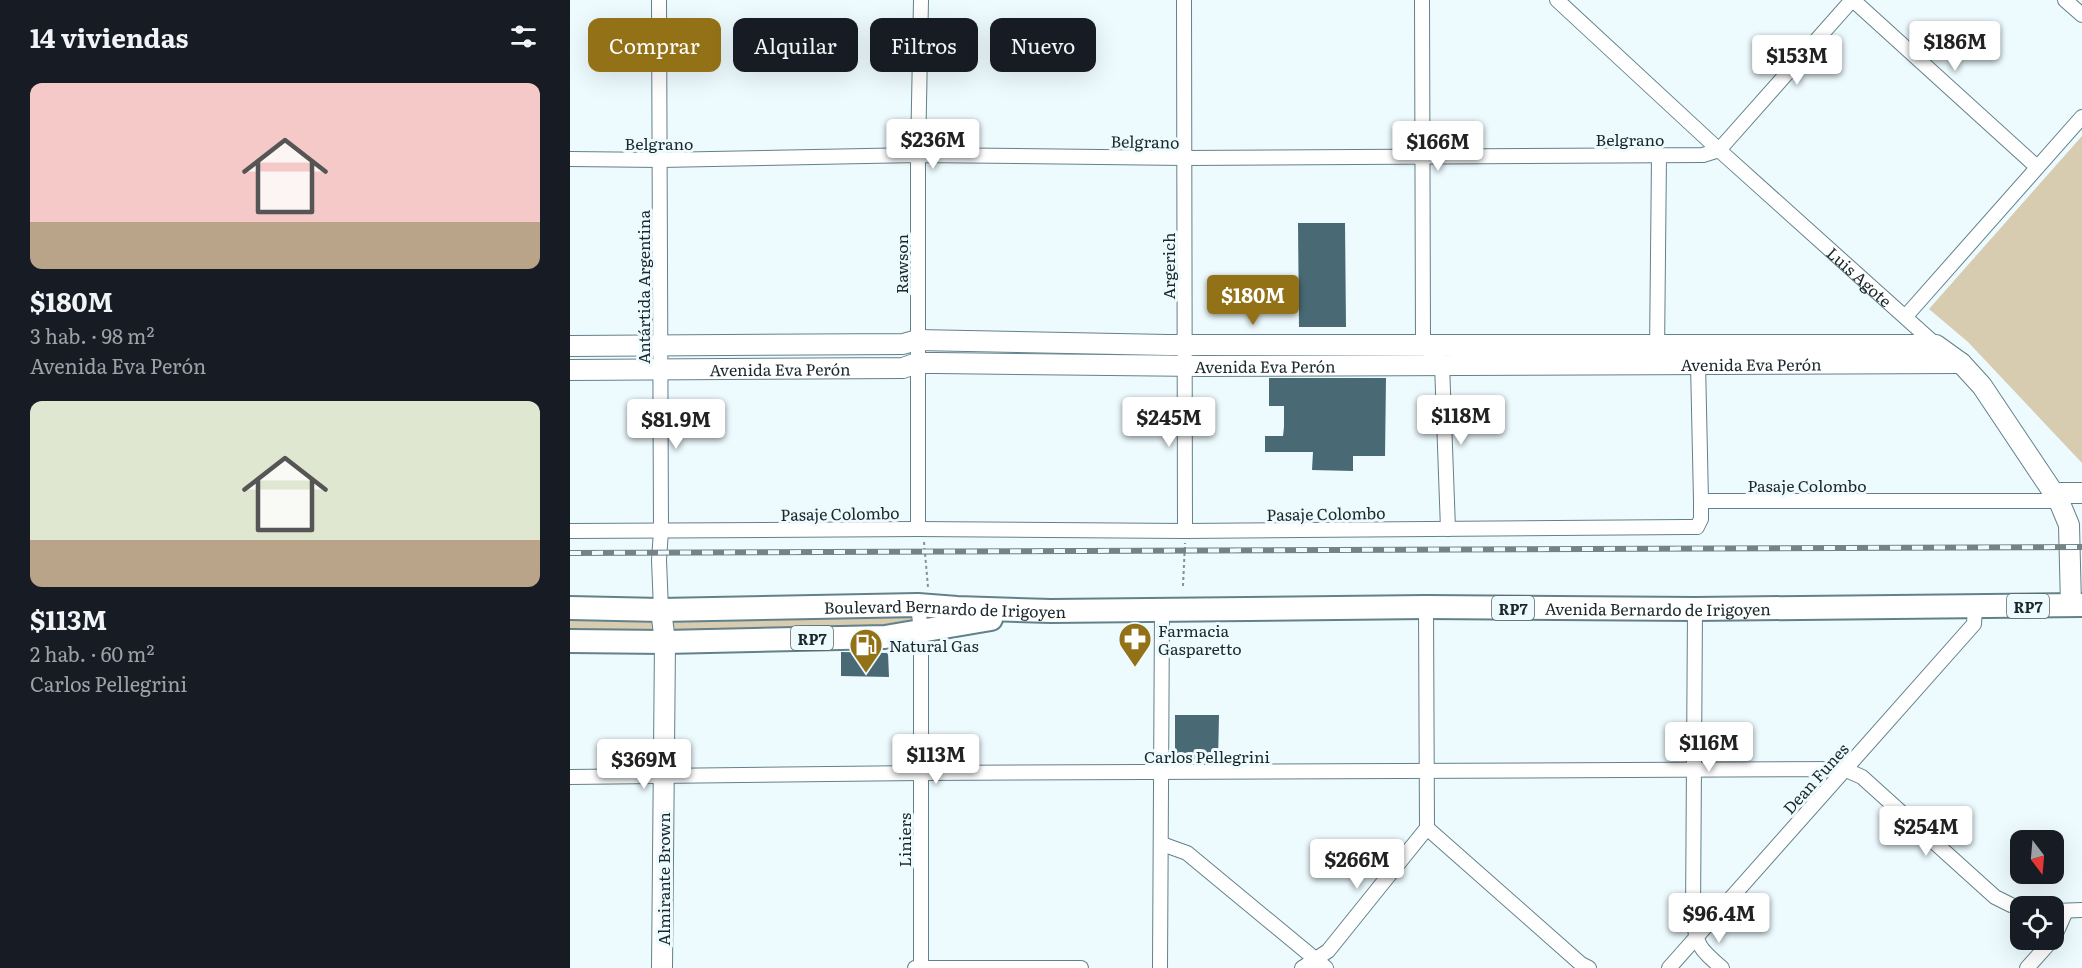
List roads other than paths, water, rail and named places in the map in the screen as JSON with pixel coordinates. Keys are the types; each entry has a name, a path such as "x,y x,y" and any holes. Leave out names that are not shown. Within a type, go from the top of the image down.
{"main road":[{"name":"Boulevard Bernardo de Irigoyen","path":"570,609 661,610 918,605 1052,610"},
{"name":"Avenida Bernardo de Irigoyen","path":"1052,610 1426,607 1695,609 2076,605"},
{"name":"Boulevard Bernardo de Irigoyen","path":"570,641 665,642 885,637 1052,610"}],"street":[{"name":"Antártida Argentina","path":"659,0 661,531 659,560 661,610"},
{"name":"Rawson","path":"918,529 916,363 921,0"},
{"name":"Argerich","path":"1184,0 1185,531"},
{"path":"1422,0 1424,344 1442,364 1448,529"},
{"name":"Luis Agote","path":"1557,0 1719,150 1936,345 1961,363 1982,386 2056,497 2069,525 2076,605"},
{"path":"1719,150 1852,0 2037,167"},
{"path":"2065,0 2082,15"},
{"path":"1905,316 2082,117"},
{"name":"Belgrano","path":"570,159 660,160 918,155 1185,158 1703,155 1719,150"},
{"path":"1657,354 1659,155"},
{"name":"Avenida Eva Perón","path":"570,346 903,344 917,340 1185,345 1424,344 1657,354 1698,363 1961,363"},
{"name":"Avenida Eva Perón","path":"570,369 903,368 916,363 1442,364 1936,345"},
{"path":"1698,363 1701,501"},
{"path":"2056,497 2082,493"},
{"name":"Pasaje Colombo","path":"570,531 918,529 1185,531 1697,526 1701,519 1701,501 2056,497"},
{"name":"Liniers","path":"918,605 921,631 921,968"},
{"path":"1302,968 1328,951 1428,828 1426,607"},
{"name":"Dean Funes","path":"1669,968 1974,624 1975,607"},
{"path":"1160,968 1163,774 1162,609"},
{"path":"1695,609 1693,916 1695,938 1703,951 1722,968"},
{"name":"Almirante Brown","path":"661,610 665,642 662,968"},
{"path":"1844,769 1862,777 1995,897 2010,904"},
{"name":"Carlos Pellegrini","path":"570,777 920,773 1163,774 1844,769"},
{"path":"1428,828 1581,964 1590,968 1602,968"},
{"path":"1162,844 1186,853 1326,968"},
{"path":"2064,911 2082,910"},
{"path":"2027,968 2043,950"},
{"path":"915,968 1081,968"}],"railway":[{"path":"570,553 2082,547"}],"place":[{"name":"Farmacia Gasparetto","path":"1135,668"},
{"name":"Natural Gas","path":"866,674"}]}
